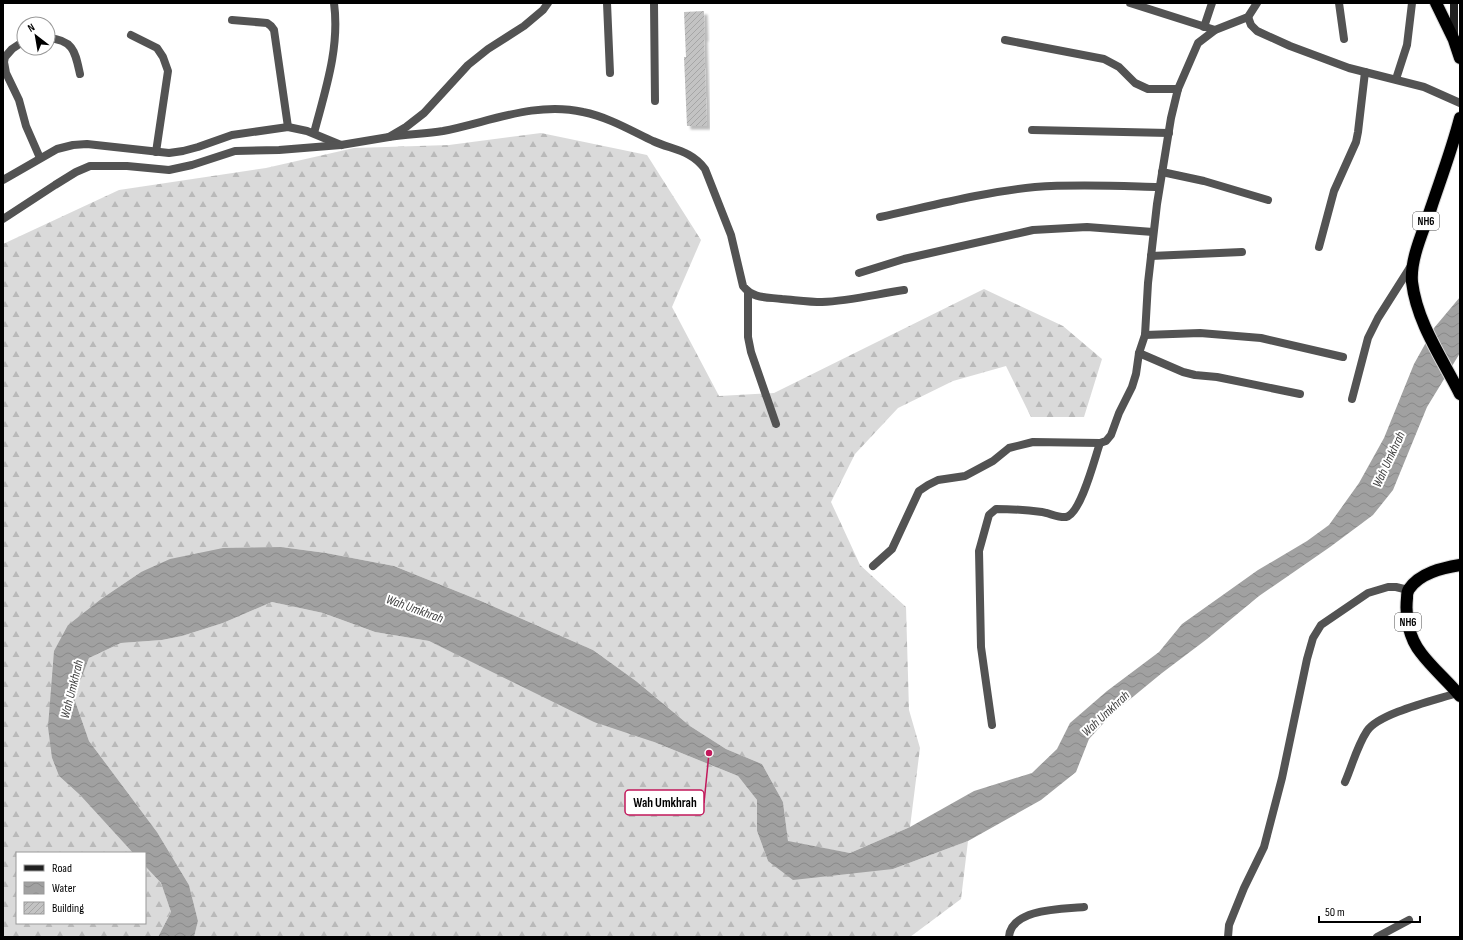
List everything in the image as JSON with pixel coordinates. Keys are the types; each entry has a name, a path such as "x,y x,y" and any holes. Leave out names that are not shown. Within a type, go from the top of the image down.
{"highway":[{"path":"1436,3 1454,40 1460,58"},
{"name":"NH6","path":"1458,391 1424,326 1415,298 1412,280 1414,262 1421,236 1451,151 1460,118"},
{"path":"1408,590 1418,580 1427,575 1441,569 1460,565"},
{"name":"NH6","path":"1408,590 1406,606 1407,619 1412,637 1421,653 1459,694"}],"street":[{"path":"314,133 331,70 336,23 334,3"},
{"path":"389,137 424,113 468,65 488,49 524,26 543,10 548,3"},
{"path":"607,3 610,73"},
{"path":"654,3 655,101"},
{"path":"1130,3 1215,30"},
{"path":"1204,27 1212,3"},
{"path":"873,566 892,549 919,491 928,485 938,480 965,476 993,461 1009,448 1033,442 1100,443 1106,441 1111,435 1119,413 1132,387 1136,374 1139,353 1145,335 1151,256 1162,172 1178,88 1198,43 1215,30 1248,17 1257,3"},
{"path":"1339,3 1344,39"},
{"path":"1396,80 1407,45 1412,3"},
{"path":"1454,3 1454,40"},
{"path":"1248,17 1251,25 1257,31 1321,58 1349,68 1424,87 1460,103"},
{"path":"232,20 266,24 271,26 274,30 288,127"},
{"path":"131,35 157,48 163,57 168,71 156,152"},
{"path":"56,39 67,43 74,49 80,74"},
{"path":"1005,40 1104,59 1119,67 1135,83 1148,89 1178,88"},
{"path":"16,46 5,57 4,62 6,73 19,100 26,126 40,158"},
{"path":"1319,247 1334,191 1356,142 1365,72"},
{"path":"3,219 76,172 90,166 127,166 169,170 192,165 235,151 286,150 341,145 408,134 443,131 520,112 565,109 596,115 691,155 699,160 705,169 731,235 743,286 748,293 754,296 823,302 904,290"},
{"path":"3,180 57,149 73,145 87,144 169,153 183,151 232,134 288,127 314,133 341,145"},
{"path":"1032,130 1169,133"},
{"path":"1162,172 1204,181 1268,200"},
{"path":"880,217 973,197 1034,188 1065,186 1160,187"},
{"path":"859,273 904,259 1033,230 1087,227 1154,232"},
{"path":"1151,256 1242,252"},
{"path":"1352,399 1371,331 1388,301 1414,262"},
{"path":"748,293 748,337 751,352 776,424"},
{"path":"1145,335 1200,333 1261,338 1344,357"},
{"path":"1139,353 1195,376 1217,377 1300,394"},
{"path":"992,724 981,646 979,558 979,551 989,515 996,509 1010,509 1042,512 1063,517 1070,515 1075,511 1084,493 1100,443"},
{"path":"1228,937 1229,925 1244,888 1264,847 1282,778 1307,659 1314,638 1321,625 1368,593 1388,587 1408,590"},
{"path":"1345,782 1363,739 1368,730 1375,724 1396,713 1459,694"},
{"path":"1009,937 1009,932 1013,926 1038,911 1084,907"},
{"path":"1377,937 1409,920"}],"green space":[{"path":"541,133 647,155 701,240 672,307 719,396 774,393 984,289 1063,326 1102,359 1084,417 1031,417 1006,366 953,381 898,408 855,454 831,502 860,565 906,607 909,710 920,748 910,827 850,853 788,842 783,802 762,764 726,749 690,726 636,681 593,650 481,601 394,566 326,553 281,547 141,572 101,599 68,625 52,758 59,776 80,795 132,852 16,852 16,924 146,924 146,867 161,883 171,912 158,937 3,937 3,244 119,190 266,168 354,148 449,145"},
{"path":"272,602 323,613 375,632 429,641 490,670 654,742 738,776 757,800 757,831 768,861 893,869 968,841 961,899 910,937 194,937 198,921 189,885 157,832 89,741 74,698 89,658 121,643 162,640 182,636 223,623"}],"water":[{"path":"1460,297 1460,353 1427,407 1393,490 1373,515 1259,596 1112,714 1089,739 1076,772 1041,800 968,841 893,869 793,880 768,861 757,831 757,800 738,776 654,742 594,722 429,641 375,632 323,613 272,602 223,623 182,636 162,640 121,643 89,658 74,698 89,741 157,832 189,885 198,921 194,937 158,937 171,912 161,883 146,867 146,852 132,852 80,795 59,776 52,758 48,727 54,651 68,625 101,599 141,572 170,559 223,548 281,547 326,553 394,566 481,601 593,650 636,681 690,726 726,749 762,764 783,802 788,841 850,853 910,827 974,791 1032,773 1057,749 1070,723 1107,691 1159,652 1182,624 1258,570 1307,541 1329,525 1359,483 1384,438 1414,364 1434,328"}],"building":[{"path":"704,11 707,126 687,126 684,12"}],"place":[{"name":"Wah Umkhrah","path":"709,753"}]}
